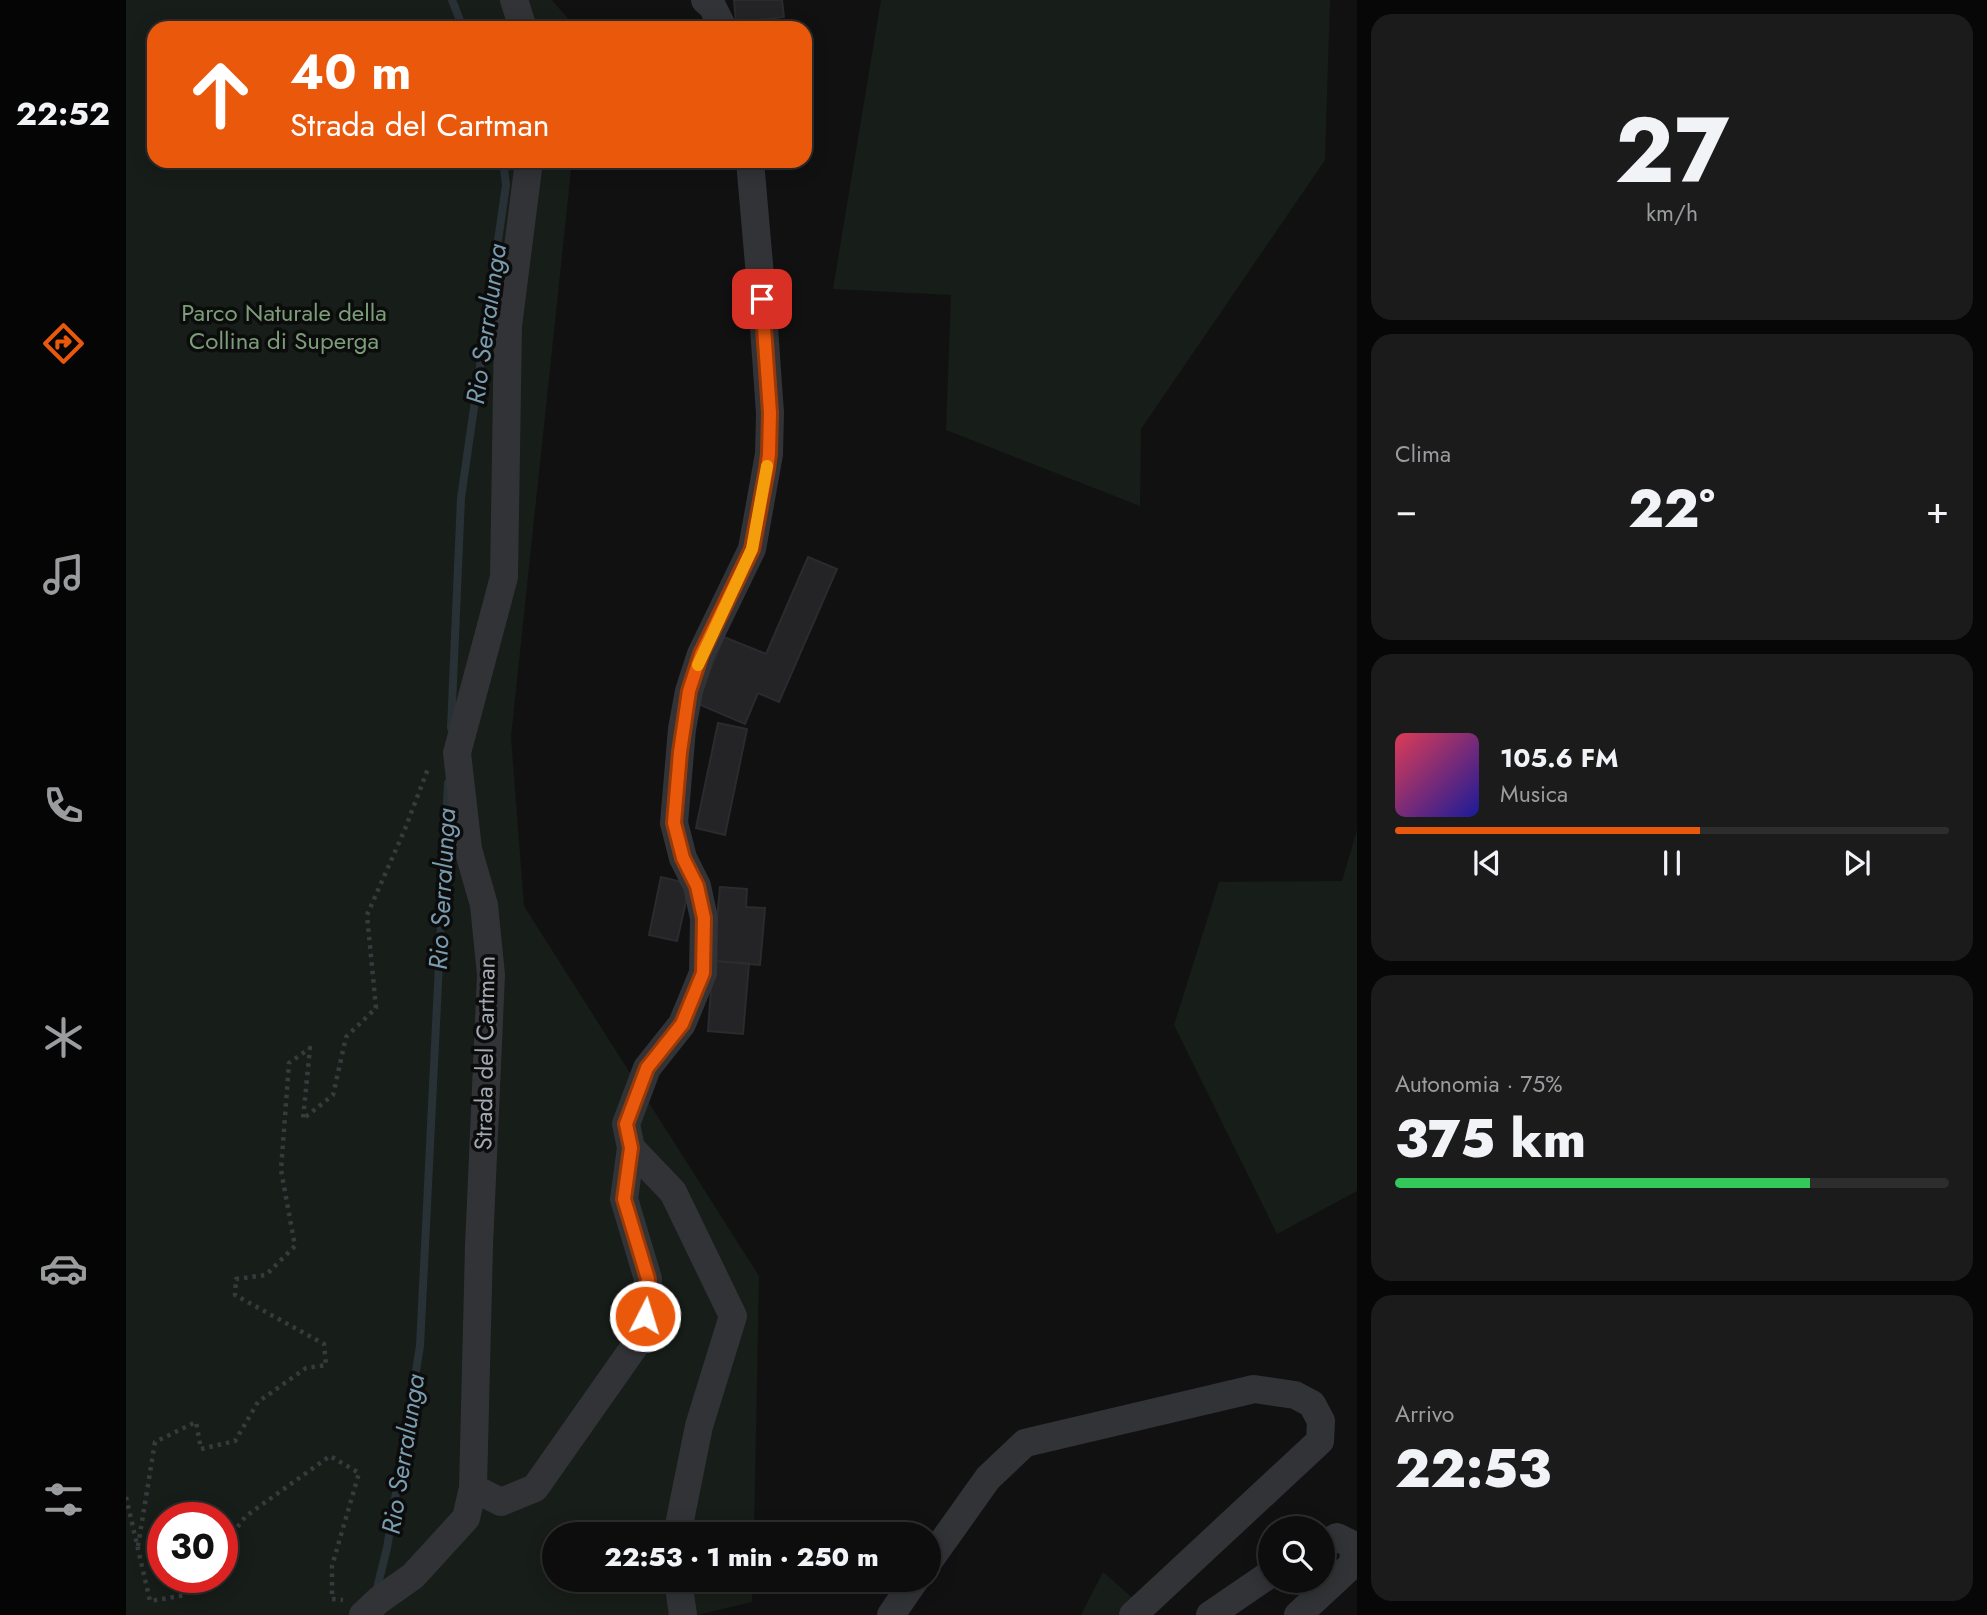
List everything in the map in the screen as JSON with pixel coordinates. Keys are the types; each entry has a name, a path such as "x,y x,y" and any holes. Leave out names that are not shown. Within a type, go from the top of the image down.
{"street":[{"path":"514,0 521,21"},
{"path":"705,0 712,6 720,21"},
{"name":"Strada del Cartman","path":"371,1607 414,1576 466,1518 473,1488 479,1246 491,975 484,905 468,849 457,753 504,577 508,326 528,168"},
{"path":"473,1488 501,1502 535,1488 639,1340 645,1316 648,1279 624,1199 631,1148 626,1124 647,1068 682,1024 703,973 704,918 697,886 683,858 674,823 682,729 689,691 701,654 752,549 769,454 770,413 751,168"},
{"path":"631,1148 673,1192 733,1316 699,1426 680,1522"},
{"path":"941,1544 988,1478 1025,1443 1254,1389 1295,1395 1311,1404 1321,1421 1320,1441 1133,1615"},
{"path":"1335,1538 1353,1545 1354,1563 1335,1581"},
{"path":"1210,1615 1258,1582"},
{"path":"680,1592 683,1615"},
{"path":"891,1615 907,1592"},
{"path":"1298,1615 1322,1593"}],"path":[{"path":"138,1546 155,1442 196,1423 201,1449 235,1441 258,1402 306,1368 326,1365 324,1344 235,1295 236,1279 266,1275 295,1246 282,1170 289,1063 310,1048 303,1119 333,1095 346,1037 376,1008 367,915 410,818 432,759"},
{"path":"238,1526 246,1516 330,1456 359,1474 332,1566 332,1600 371,1607"},
{"path":"126,1497 147,1587"},
{"path":"148,1593 150,1601 187,1593"}],"green space":[{"name":"Parco Naturale della Collina di Superga","path":"126,0 552,0 570,21 147,21 147,168 571,168 511,737 524,906 759,1276 754,1522 542,1522 542,1592 752,1592 752,1602 697,1615 126,1615"},
{"path":"881,0 1330,0 1325,160 1141,429 1140,506 946,430 951,295 833,289"},
{"path":"1357,830 1357,1191 1277,1234 1174,1025 1219,882 1342,881"},
{"path":"1103,1572 1152,1615 1081,1615"}],"building":[{"path":"734,0 782,0 784,17 736,21"},
{"path":"808,557 837,569 779,702 758,693 745,724 696,703 724,637 766,654"},
{"path":"718,723 747,729 725,835 696,828"},
{"path":"661,877 690,884 677,941 649,935"},
{"path":"720,887 747,889 746,907 765,908 760,965 713,961"},
{"path":"713,961 749,963 743,1034 708,1031"}],"waterway":[{"name":"Rio Serralunga","path":"452,0 460,21"},
{"name":"Rio Serralunga","path":"451,728 461,498 506,185 504,168"},
{"name":"Rio Serralunga","path":"376,1592 387,1548 420,1346 448,783"}],"slow traffic":[{"path":"698,665 752,549 767,466"}],"route":[{"path":"645,1316 648,1279 624,1199 631,1148 626,1124 647,1068 682,1024 703,973 704,918 697,886 683,858 674,823 682,729 689,691 701,654 752,549 767,469 770,413 762,299"}]}
